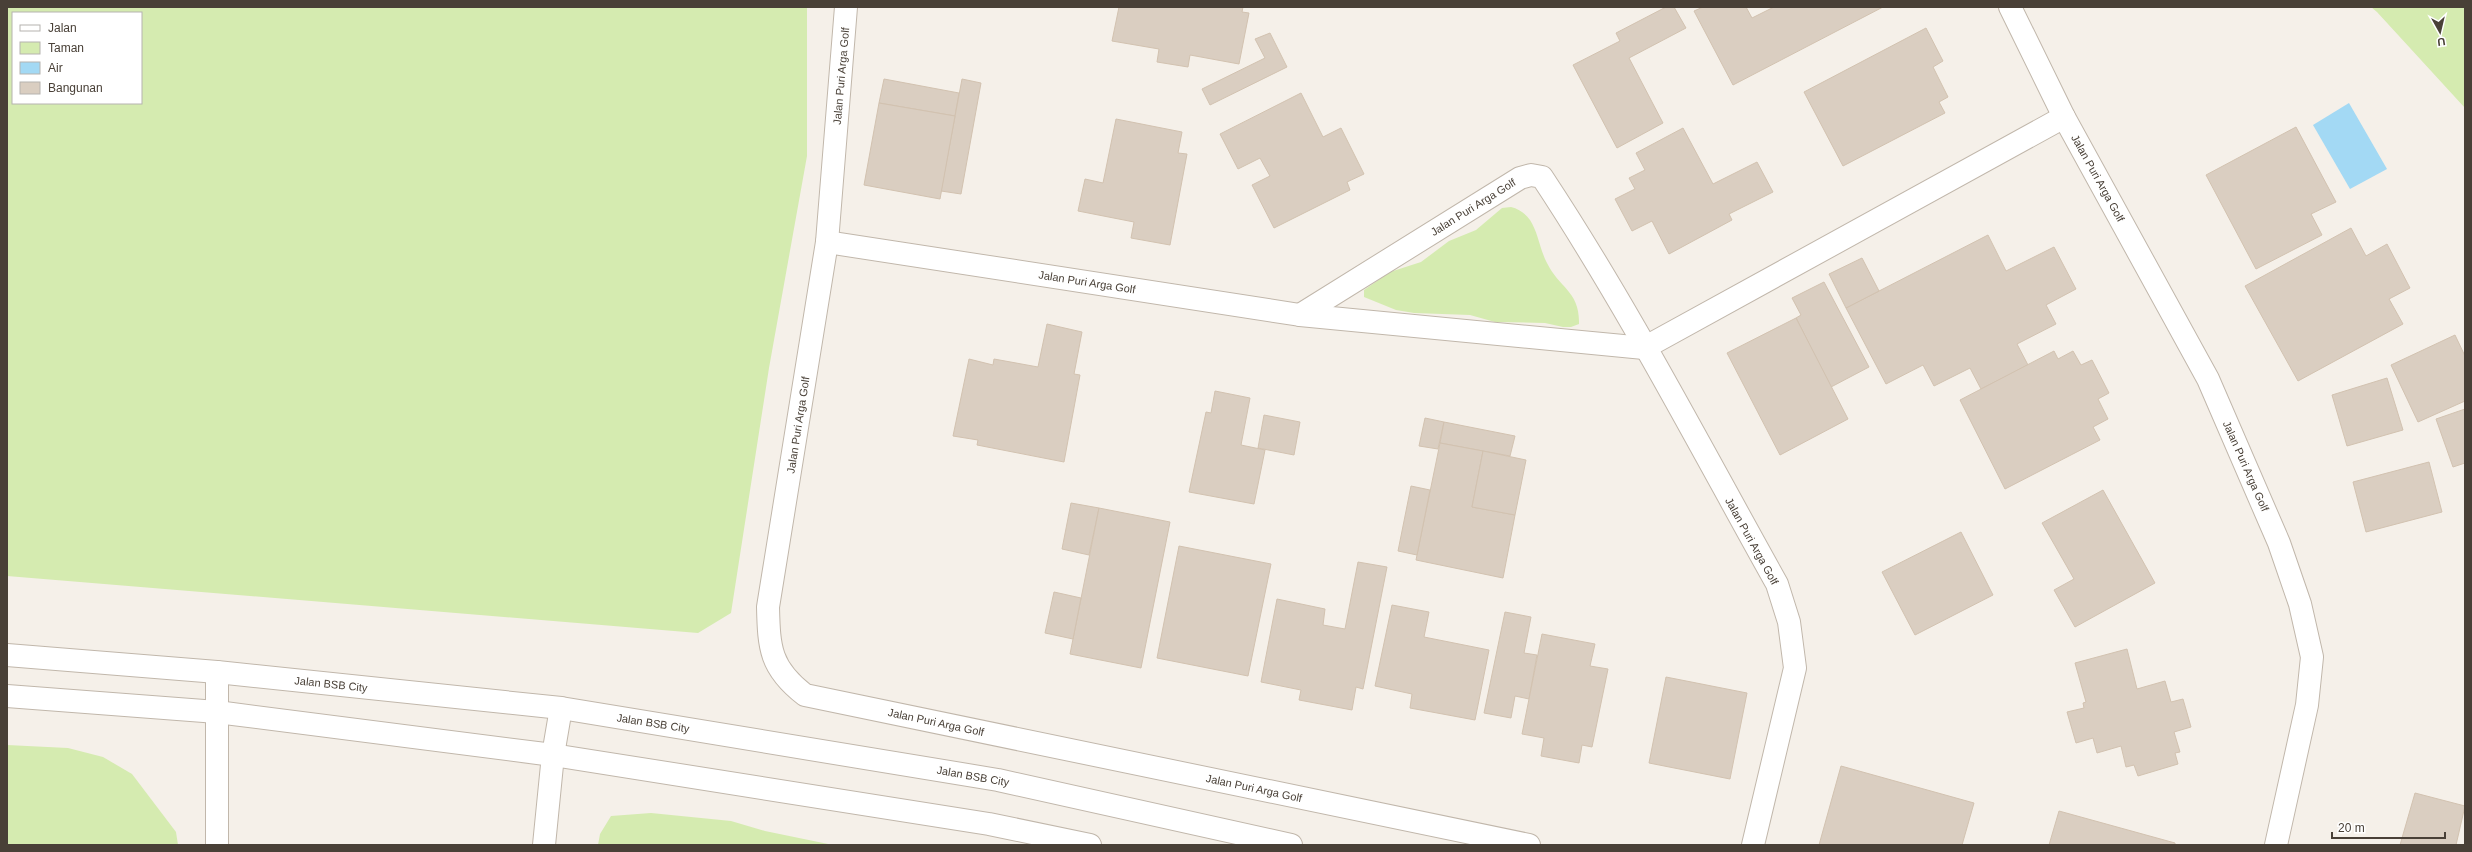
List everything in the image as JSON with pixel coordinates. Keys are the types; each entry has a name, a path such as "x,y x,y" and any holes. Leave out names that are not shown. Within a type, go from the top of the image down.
{"street":[{"name":"Jalan Puri Arga Golf","path":"846,7 828,242 768,606 769,644 773,659 788,682 805,695 1529,845"},
{"name":"Jalan Puri Arga Golf","path":"2010,7 2064,117 2208,379 2279,543 2300,604 2312,657 2307,705 2276,845"},
{"path":"1644,348 2064,117"},
{"name":"Jalan Puri Arga Golf","path":"1300,315 1520,178 1531,175 1542,177 1562,206 1644,348 1777,584 1789,622 1794,668 1753,845"},
{"name":"Jalan Puri Arga Golf","path":"828,242 1300,315 1644,348"},
{"name":"Jalan BSB City","path":"7,655 217,672 561,708 998,780 1291,845"},
{"path":"217,672 217,845"},
{"path":"7,696 218,712 553,755 989,824 1090,845"},
{"path":"544,845 553,755 561,708"}],"green space":[{"path":"7,7 807,7 807,156 769,368 731,613 698,633 7,576"},
{"path":"2371,7 2465,7 2465,108 2377,12"},
{"path":"1511,207 1522,212 1530,220 1547,263 1557,278 1568,290 1576,304 1579,324 1571,327 1563,327 1545,323 1495,322 1470,315 1414,313 1396,310 1364,297 1364,290 1390,272 1421,262 1449,241 1476,230 1502,208"},
{"path":"7,745 68,748 103,757 132,774 176,832 178,845 7,845"},
{"path":"651,813 731,821 765,831 833,845 598,845 600,834 611,816"}],"water":[{"path":"2349,103 2387,169 2350,189 2313,125"}],"building":[{"path":"1119,7 1243,7 1242,12 1249,13 1239,64 1190,55 1188,67 1157,62 1159,49 1112,41"},
{"path":"1666,7 1674,7 1686,28 1629,58 1663,123 1617,148 1573,65 1620,41 1616,33"},
{"path":"1703,7 1746,7 1752,18 1774,7 1883,7 1733,85 1694,11"},
{"path":"1926,28 1943,61 1933,67 1948,97 1939,102 1945,113 1843,166 1804,92"},
{"path":"1270,33 1287,67 1210,105 1202,89 1265,58 1255,39"},
{"path":"884,79 959,93 955,116 879,103"},
{"path":"962,79 981,83 961,194 941,191"},
{"path":"1301,93 1323,137 1341,128 1364,174 1347,182 1350,190 1274,228 1252,185 1270,176 1260,158 1238,169 1220,134"},
{"path":"879,103 955,116 940,199 864,185"},
{"path":"1116,119 1182,132 1178,153 1187,154 1170,245 1131,238 1134,222 1078,211 1085,179 1103,183"},
{"path":"2296,127 2336,202 2311,214 2322,235 2256,269 2206,175"},
{"path":"1683,128 1713,184 1757,162 1773,192 1729,214 1732,220 1669,254 1652,221 1632,231 1615,199 1635,189 1629,178 1645,170 1636,153"},
{"path":"2351,228 2366,256 2387,244 2410,288 2389,299 2403,324 2298,381 2245,286"},
{"path":"1988,235 2006,271 2054,247 2076,289 2046,305 2056,324 2017,344 2028,365 1981,389 1970,368 1934,386 1923,365 1886,384 1846,308"},
{"path":"1862,258 1879,291 1846,308 1829,274"},
{"path":"1824,282 1869,367 1831,387 1796,318 1801,315 1792,298"},
{"path":"1796,318 1848,419 1780,455 1727,353"},
{"path":"1047,324 1082,332 1074,374 1080,375 1064,462 977,445 978,440 953,436 969,359 993,365 994,359 1038,367"},
{"path":"2455,335 2465,356 2465,401 2418,422 2391,365"},
{"path":"2054,351 2058,359 2073,351 2081,365 2092,360 2109,393 2098,399 2108,419 2093,427 2100,440 2005,489 1960,400"},
{"path":"2387,378 2403,430 2347,446 2332,395"},
{"path":"1215,391 1250,398 1241,445 1265,450 1254,504 1189,492 1206,412 1211,413"},
{"path":"2465,409 2465,463 2453,467 2436,419"},
{"path":"1264,415 1300,422 1294,455 1258,448"},
{"path":"1425,418 1444,422 1438,449 1419,446"},
{"path":"1444,422 1515,436 1510,456 1440,443"},
{"path":"1440,443 1483,451 1472,507 1515,515 1503,578 1416,560"},
{"path":"1483,451 1526,460 1515,515 1472,507"},
{"path":"2429,462 2442,512 2366,532 2353,482"},
{"path":"1411,486 1430,490 1417,555 1398,551"},
{"path":"2103,490 2155,583 2075,627 2054,590 2074,579 2042,523"},
{"path":"1071,503 1099,508 1089,555 1062,549"},
{"path":"1099,508 1170,522 1141,668 1070,654"},
{"path":"1961,532 1993,595 1915,635 1882,572"},
{"path":"1179,546 1271,564 1248,676 1157,658"},
{"path":"1358,562 1387,567 1363,689 1356,687 1352,710 1299,700 1301,690 1261,682 1277,599 1325,609 1323,625 1345,629"},
{"path":"1054,592 1081,598 1073,639 1045,633"},
{"path":"1392,605 1429,612 1424,637 1489,650 1475,720 1410,708 1412,694 1375,686"},
{"path":"1505,612 1531,617 1524,653 1537,655 1529,699 1515,696 1511,718 1484,713"},
{"path":"1542,634 1595,644 1590,666 1608,669 1592,747 1582,745 1579,763 1541,756 1544,738 1522,734"},
{"path":"2127,649 2137,689 2165,681 2171,702 2183,699 2191,727 2174,732 2180,752 2175,753 2178,764 2138,776 2134,765 2126,767 2121,746 2097,753 2093,738 2076,743 2067,712 2084,708 2083,703 2086,702 2075,663"},
{"path":"1666,677 1747,693 1730,779 1649,763"},
{"path":"1841,766 1974,803 1962,845 1819,845"},
{"path":"2415,793 2465,806 2456,845 2400,845"},
{"path":"2059,811 2175,843 2175,845 2049,845"}]}
